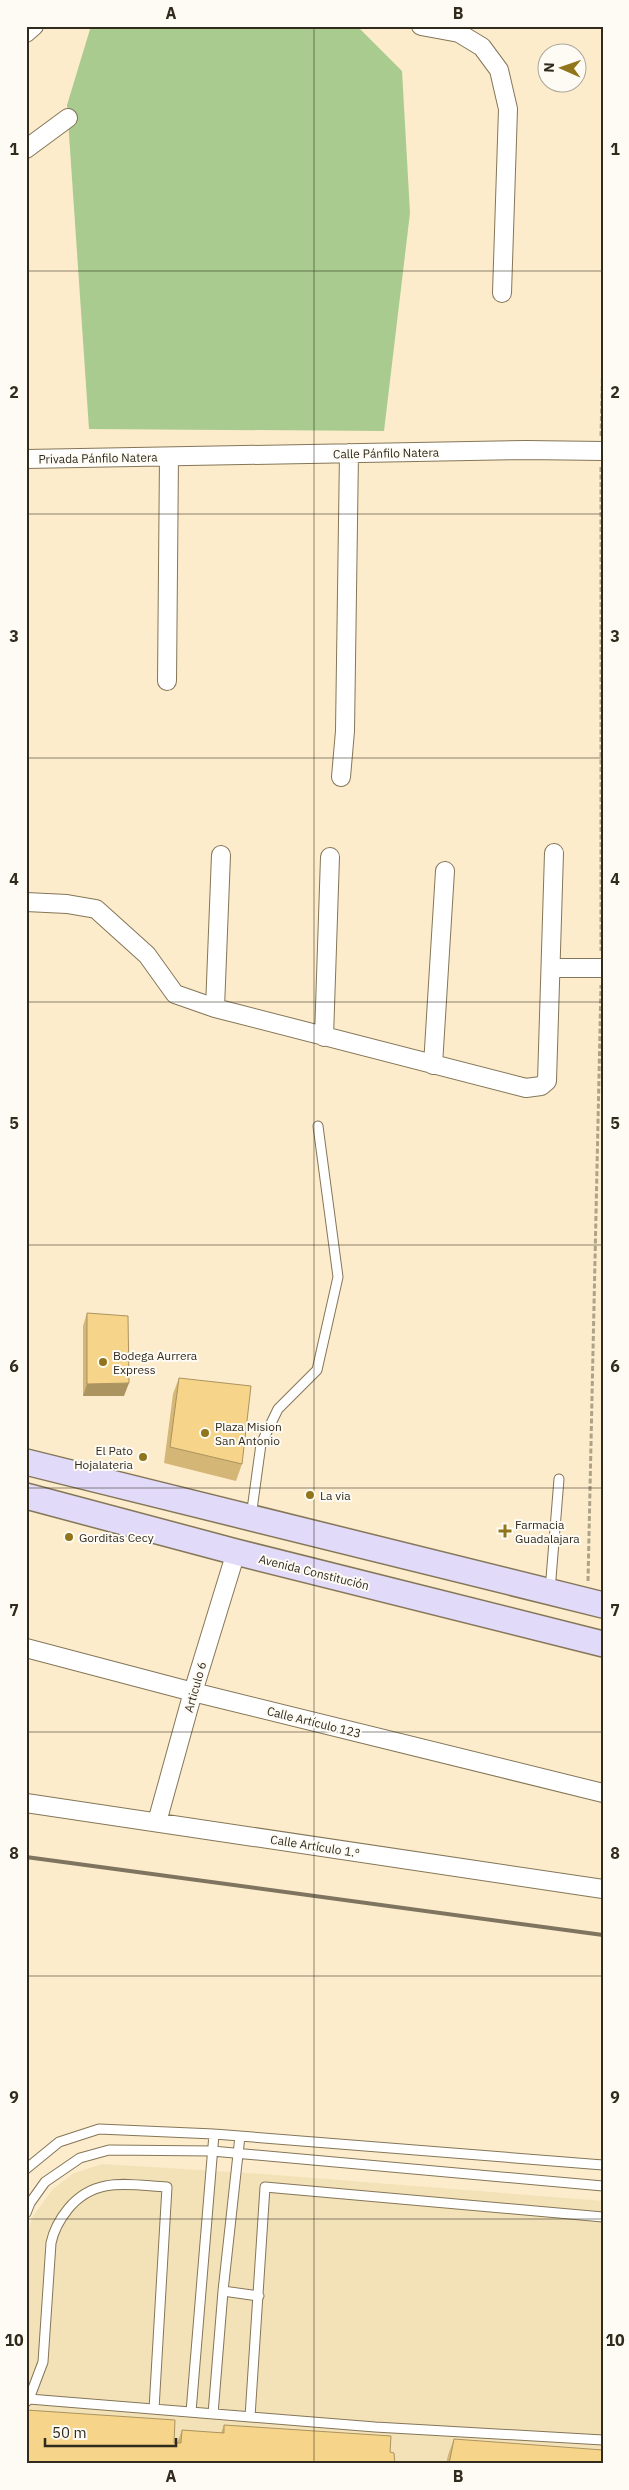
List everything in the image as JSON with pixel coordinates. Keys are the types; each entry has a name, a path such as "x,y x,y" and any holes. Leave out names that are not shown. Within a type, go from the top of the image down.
{"main road":[{"path":"26,1462 603,1605"},
{"name":"Avenida Constitución","path":"26,1496 236,1552 603,1644"}],"street":[{"path":"26,33 34,26"},
{"path":"421,26 459,30 482,47 499,70 508,110 502,293"},
{"path":"26,149 68,118"},
{"name":"Calle Pánfilo Natera","path":"169,457 526,450 603,452"},
{"path":"341,777 345,731 350,453"},
{"path":"167,681 169,457"},
{"name":"Privada Pánfilo Natera","path":"26,459 169,457"},
{"path":"26,902 67,904 96,909 147,955 175,994 215,1008 526,1088 541,1086 547,1081 554,853"},
{"path":"215,1008 221,854"},
{"path":"324,1037 330,857"},
{"path":"433,1065 445,871"},
{"path":"551,968 603,968"},
{"name":"Articulo 6","path":"157,1822 193,1692 236,1552"},
{"name":"Calle Artículo 123","path":"26,1648 193,1692 603,1793"},
{"path":"26,1794 89,1812"},
{"name":"Calle Artículo 1.º","path":"26,1803 603,1890"}],"lane":[{"path":"251,1517 262,1444 278,1409 317,1370 338,1277 318,1126"},
{"path":"550,1592 559,1479"},
{"path":"26,2168 59,2142 99,2129 214,2134 603,2165"},
{"path":"191,2412 214,2134"},
{"path":"213,2414 223,2291 240,2136"},
{"path":"26,2214 30,2203 45,2182 80,2158 109,2150 212,2151 603,2186"},
{"path":"154,2409 167,2187 116,2184 99,2186 87,2191 74,2201 54,2228 43,2362 27,2400 452,2433 603,2440"},
{"path":"250,2417 265,2187 603,2217"},
{"path":"223,2291 259,2296"}],"shaded area":[{"path":"102,2164 263,2174 603,2201 603,2464 26,2464 27,2233 33,2216 53,2189 74,2173"}],"green space":[{"path":"91,26 357,26 402,71 410,213 384,431 89,429 67,105"}],"building":[{"name":"Bodega Aurrera Express","path":"87,1313 128,1316 129,1383 87,1384"},
{"name":"Plaza Mision San Antonio","path":"179,1378 251,1386 242,1464 170,1447"},
{"path":"26,2410 175,2420 174,2443 181,2443 182,2430 224,2433 224,2425 391,2436 390,2452 394,2453 395,2464 26,2464"},
{"path":"454,2439 603,2450 603,2464 449,2464"}],"railway":[{"path":"26,1857 603,1935"}],"place":[{"name":"Bodega Aurrera Express","path":"103,1362"},
{"name":"Plaza Mision San Antonio","path":"205,1433"},
{"name":"El Pato Hojalateria","path":"143,1457"},
{"name":"La via","path":"310,1495"},
{"name":"Farmacia Guadalajara","path":"505,1531"},
{"name":"Gorditas Cecy","path":"69,1537"}]}
